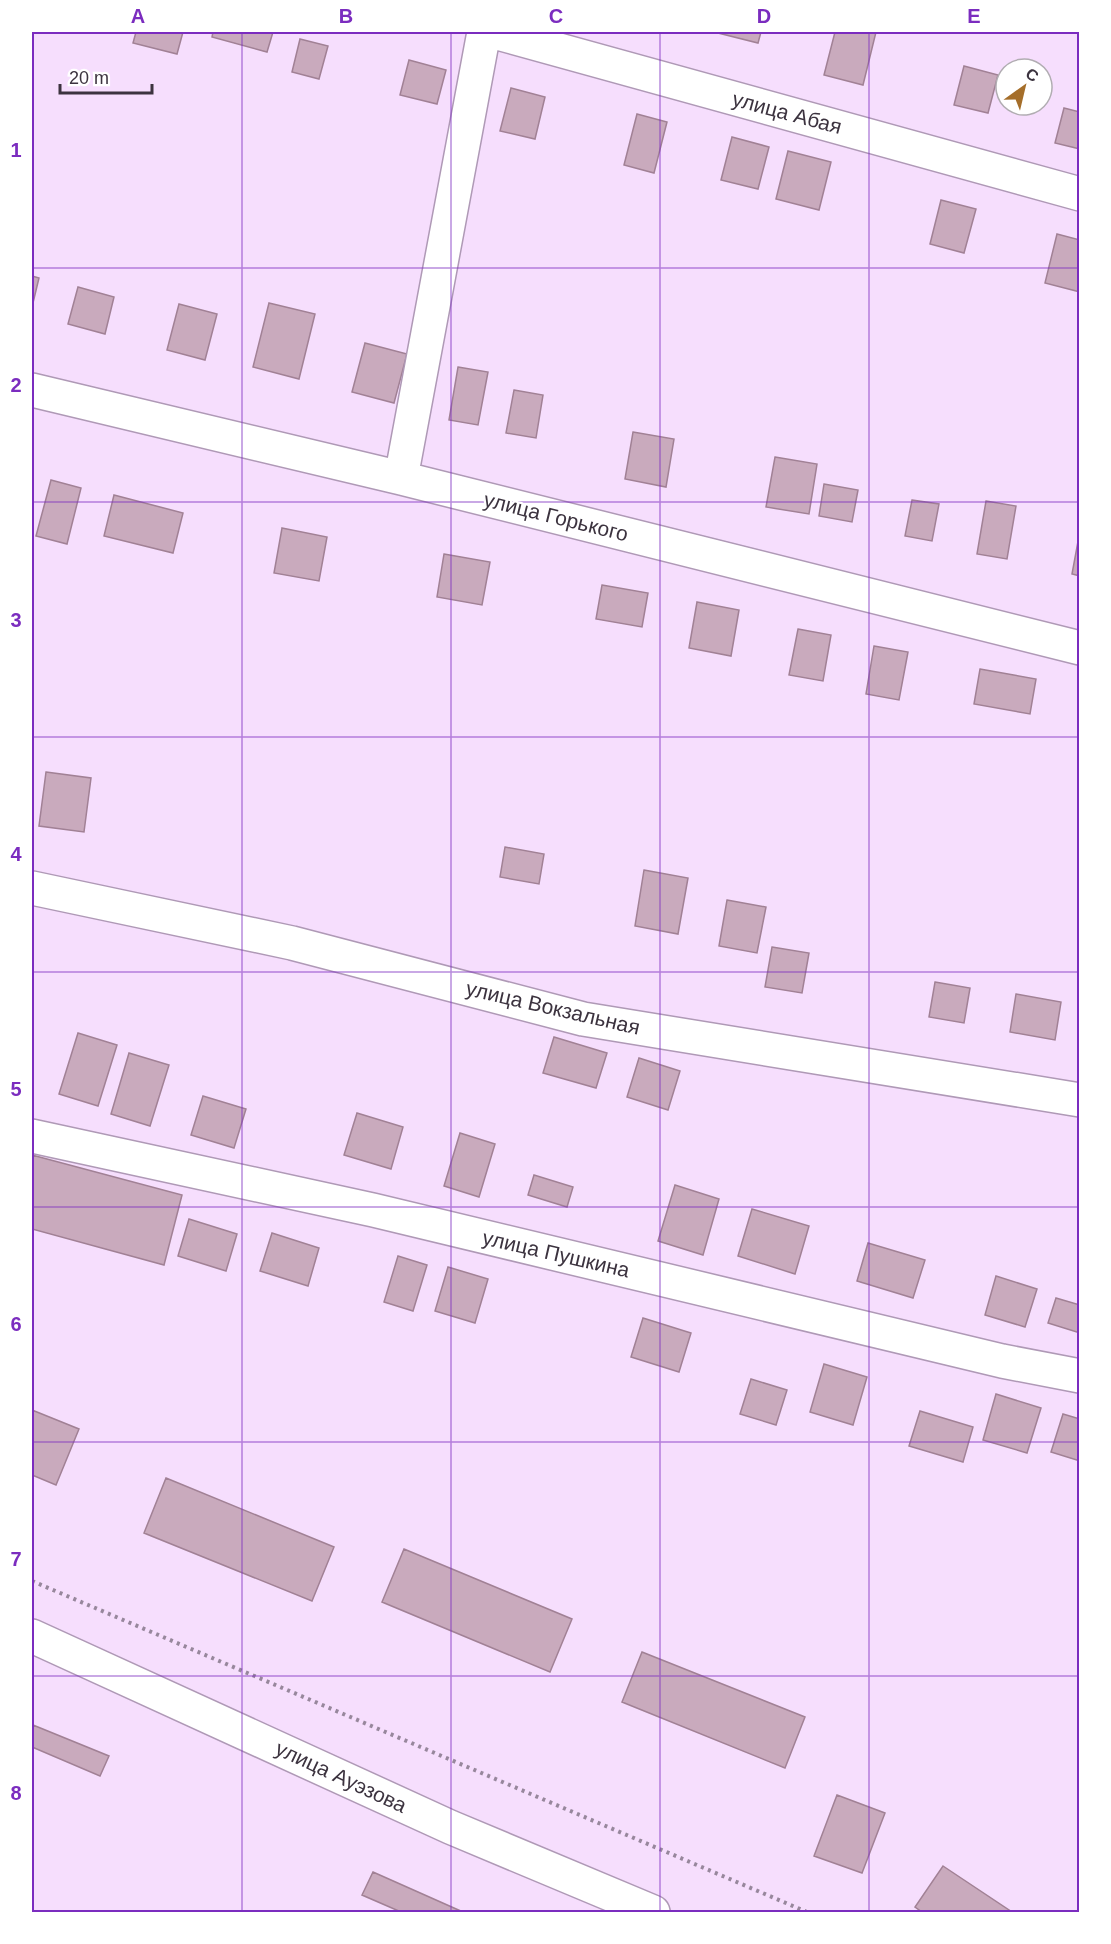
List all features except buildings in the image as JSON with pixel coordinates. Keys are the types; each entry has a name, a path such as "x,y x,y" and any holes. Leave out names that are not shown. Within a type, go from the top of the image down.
{"street":[{"path":"401,478 484,32"},
{"name":"улица Абая","path":"494,32 1080,194"},
{"name":"улица Горького","path":"32,390 401,478 1080,648"},
{"name":"улица Вокзальная","path":"32,888 292,943 583,1020 1080,1100"},
{"name":"улица Пушкина","path":"32,1136 373,1210 991,1358 1080,1376"},
{"name":"улица Ауэзова","path":"32,1636 450,1827 653,1912"}],"path":[{"path":"32,1581 807,1912"}]}
